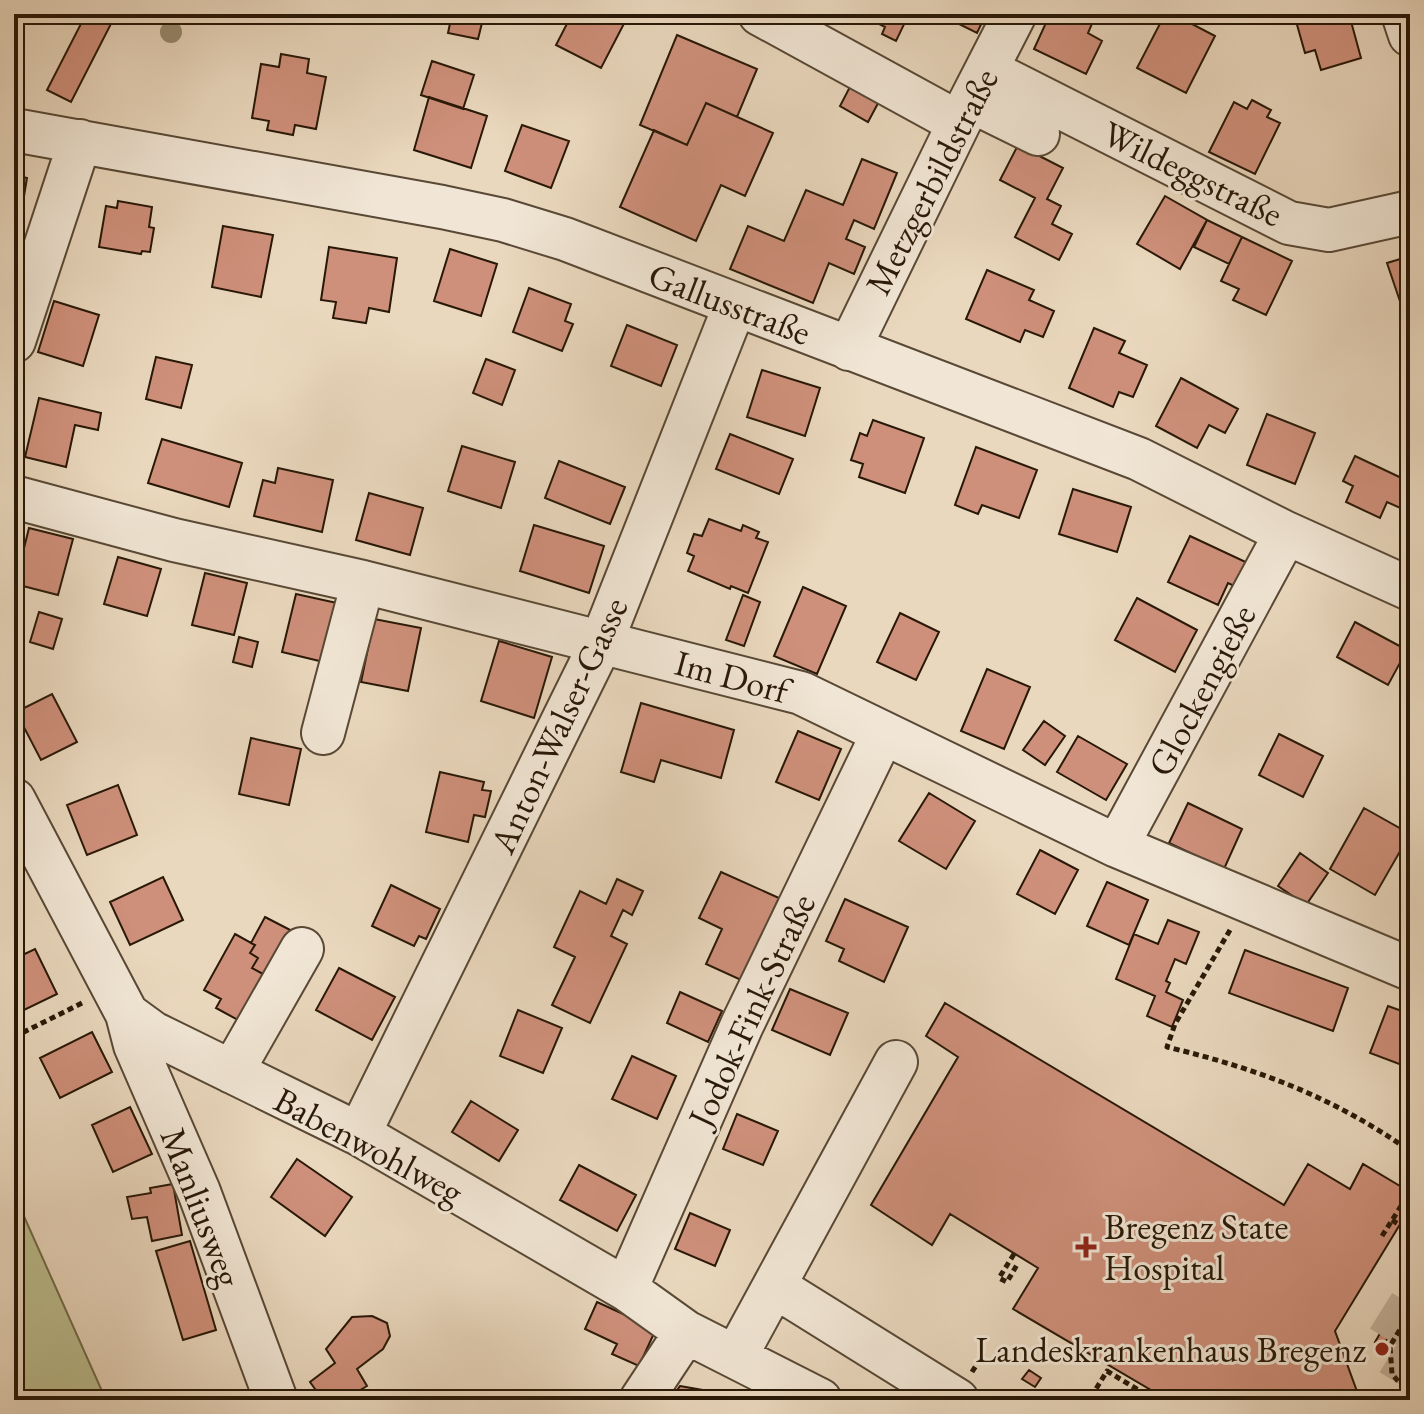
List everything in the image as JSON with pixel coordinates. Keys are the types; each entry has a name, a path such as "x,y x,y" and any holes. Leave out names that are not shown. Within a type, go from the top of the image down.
{"street":[{"path":"760,14 972,98 1038,134"},
{"name":"Metzgerbildstraße","path":"849,349 1015,14"},
{"path":"1403,14 1410,35"},
{"name":"Wildeggstraße","path":"972,98 1289,223 1329,230 1410,212"},
{"name":"Gallusstraße","path":"14,130 503,220 565,239 1139,459 1286,533 1410,589"},
{"path":"14,341 80,141"},
{"name":"Anton-Walser-Gasse","path":"359,1134 602,641 735,305"},
{"name":"Im Dorf","path":"14,497 174,540 363,582 801,693 1117,846 1410,969"},
{"name":"Glockengieße","path":"1117,846 1286,533"},
{"path":"323,733 363,582"},
{"name":"Jodok-Fink-Straße","path":"626,1289 742,1025 883,733"},
{"name":"Babenwohlweg","path":"14,800 120,1002 153,1033 359,1134 626,1289 686,1332 820,1400"},
{"path":"232,1072 302,949"},
{"name":"Manliusweg","path":"120,1002 135,1045 199,1192 276,1400"},
{"path":"736,1356 896,1062"},
{"path":"774,1286 957,1400"},
{"path":"641,1400 686,1332"}],"path":[{"path":"1247,902 1175,1024 1167,1047 1205,1056 1318,1096 1370,1123 1410,1151"},
{"path":"14,1037 120,1002"},
{"path":"1382,1236 1410,1192"},
{"path":"1392,1220 1410,1232"},
{"path":"1014,1254 999,1278 1007,1282 1018,1263"},
{"path":"1410,1313 1390,1346 1392,1374 1410,1395"},
{"path":"1091,1397 1107,1371 1155,1400"}],"green space":[{"path":"14,1194 106,1400 14,1400"}],"building":[{"path":"86,14 116,14 71,102 47,90"},
{"path":"452,14 484,15 478,39 448,33"},
{"path":"572,14 629,14 601,68 556,45"},
{"path":"860,14 909,14 896,41 882,34 885,27"},
{"path":"959,14 986,14 977,33 955,22"},
{"path":"1050,14 1085,14 1094,19 1088,33 1102,41 1086,74 1034,49"},
{"path":"1165,14 1173,14 1215,36 1186,93 1137,68"},
{"path":"1294,14 1349,14 1361,58 1321,70 1315,50 1305,53"},
{"path":"677,35 757,69 737,117 706,103 687,145 640,125"},
{"path":"281,54 309,59 307,73 326,77 316,129 295,125 293,135 267,130 269,121 252,118 261,64 279,67"},
{"path":"432,61 474,75 463,109 421,95"},
{"path":"854,79 883,94 868,122 840,106"},
{"path":"429,97 487,116 471,168 414,150"},
{"path":"1252,100 1271,110 1267,117 1280,123 1255,174 1209,152 1234,102 1247,109"},
{"path":"706,103 773,133 745,196 721,185 696,241 620,207 654,130 687,145"},
{"path":"522,125 569,141 551,188 505,171"},
{"path":"1018,145 1063,168 1047,199 1061,206 1052,224 1072,234 1059,260 1015,237 1035,198 1000,180"},
{"path":"862,159 897,173 874,229 854,220 846,239 865,247 854,274 829,263 813,303 730,269 748,226 784,241 806,190 843,205"},
{"path":"14,169 24,171 16,220 14,220"},
{"path":"23,177 27,178 15,250 14,220"},
{"path":"1165,196 1207,220 1180,269 1137,244"},
{"path":"118,201 152,207 149,227 154,228 150,252 142,251 141,254 99,247 106,206 117,208"},
{"path":"1207,220 1242,237 1229,264 1194,247"},
{"path":"223,226 273,235 261,297 212,287"},
{"path":"1242,237 1292,261 1266,315 1233,300 1239,289 1221,281"},
{"path":"329,247 397,258 389,312 369,308 366,323 333,318 336,302 321,300"},
{"path":"450,249 497,264 481,316 434,301"},
{"path":"1410,256 1410,328 1409,328 1387,263"},
{"path":"987,270 1034,290 1029,300 1054,311 1043,337 1025,330 1020,342 966,319"},
{"path":"529,288 571,304 565,321 573,324 562,351 513,332"},
{"path":"54,301 99,315 83,366 38,352"},
{"path":"627,325 677,345 661,386 611,366"},
{"path":"1094,328 1125,341 1119,353 1147,365 1133,397 1119,392 1113,407 1069,388"},
{"path":"156,357 192,365 181,408 146,399"},
{"path":"486,359 515,370 502,405 473,393"},
{"path":"762,370 820,388 805,436 747,417"},
{"path":"1181,378 1238,409 1225,433 1209,425 1197,448 1156,426"},
{"path":"39,398 101,413 98,430 75,425 66,467 25,457"},
{"path":"1267,414 1315,433 1295,484 1247,465"},
{"path":"873,420 924,438 905,493 859,477 863,464 851,460 860,433 867,436"},
{"path":"730,434 793,459 779,494 716,469"},
{"path":"162,439 242,463 229,507 148,483"},
{"path":"462,446 515,462 501,508 448,491"},
{"path":"976,447 1037,470 1019,518 982,505 978,514 955,505"},
{"path":"1355,456 1410,482 1410,500 1405,510 1387,502 1380,518 1346,502 1353,486 1343,481"},
{"path":"559,461 625,487 610,524 545,498"},
{"path":"278,468 333,480 322,532 254,516 263,480 275,483"},
{"path":"1073,489 1131,507 1117,552 1059,534"},
{"path":"369,493 423,508 410,555 356,540"},
{"path":"709,519 741,531 743,525 759,532 756,538 768,542 748,593 731,586 730,589 688,571 694,556 687,553 694,534 702,536"},
{"path":"534,525 604,546 589,593 520,571"},
{"path":"29,528 73,539 58,595 15,584"},
{"path":"1190,536 1252,565 1241,589 1228,583 1218,605 1168,582"},
{"path":"118,557 161,569 147,616 104,604"},
{"path":"205,573 247,583 234,635 192,625"},
{"path":"803,587 846,606 817,674 774,656"},
{"path":"296,594 346,605 332,664 282,652"},
{"path":"743,595 760,602 744,646 726,640"},
{"path":"1137,598 1197,630 1175,672 1115,640"},
{"path":"39,612 62,619 53,649 30,642"},
{"path":"900,613 939,632 916,680 877,662"},
{"path":"374,619 421,628 408,691 361,682"},
{"path":"1355,622 1407,650 1388,685 1337,657"},
{"path":"239,637 258,642 252,667 233,662"},
{"path":"499,641 552,657 534,718 481,701"},
{"path":"987,669 1030,687 1004,749 961,731"},
{"path":"52,694 77,742 41,760 16,712"},
{"path":"641,703 734,730 721,778 661,760 654,782 621,772"},
{"path":"1044,721 1065,736 1045,765 1023,750"},
{"path":"798,731 841,749 819,800 776,782"},
{"path":"1279,734 1323,756 1303,797 1259,775"},
{"path":"1078,736 1127,764 1106,800 1057,772"},
{"path":"251,738 301,749 289,805 239,794"},
{"path":"440,772 484,782 482,790 491,791 485,817 474,815 468,842 426,832"},
{"path":"118,785 137,835 87,855 67,805"},
{"path":"929,793 975,821 946,869 899,841"},
{"path":"1188,803 1242,829 1224,869 1169,843"},
{"path":"1364,808 1410,834 1375,895 1330,869"},
{"path":"1040,850 1078,870 1055,914 1017,894"},
{"path":"1300,853 1328,873 1306,905 1278,886"},
{"path":"721,872 779,898 741,980 706,964 722,929 699,918"},
{"path":"163,877 183,920 130,945 110,902"},
{"path":"617,879 643,891 632,915 623,910 611,936 627,944 590,1023 552,1005 575,957 554,947 580,891 606,904"},
{"path":"1107,882 1148,900 1129,945 1087,926"},
{"path":"391,885 440,909 426,939 419,936 414,946 372,926"},
{"path":"845,899 908,927 884,982 839,961 844,949 826,941"},
{"path":"265,917 298,934 278,982 252,968 258,958 250,953 255,945 251,943"},
{"path":"1168,920 1199,932 1186,964 1175,959 1166,981 1170,983 1166,992 1183,1000 1172,1027 1147,1016 1155,996 1116,979 1134,934 1158,944"},
{"path":"235,934 255,945 250,953 258,958 252,968 274,980 249,1026 216,1008 221,999 204,990"},
{"path":"35,949 57,994 22,1011 14,995 14,959"},
{"path":"1245,950 1348,988 1333,1031 1229,993"},
{"path":"339,968 395,997 372,1040 316,1010"},
{"path":"790,989 848,1013 830,1055 772,1030"},
{"path":"680,992 722,1011 708,1042 667,1023"},
{"path":"945,1003 1284,1205 1308,1164 1350,1189 1363,1164 1410,1192 1410,1208 1335,1331 1358,1394 1368,1400 1168,1400 1013,1309 1038,1268 950,1214 932,1245 871,1205 958,1057 926,1036"},
{"path":"1388,1006 1410,1014 1410,1068 1370,1053"},
{"path":"518,1010 562,1028 543,1073 500,1056"},
{"path":"92,1032 112,1072 60,1098 40,1058"},
{"path":"632,1056 676,1076 657,1119 612,1099"},
{"path":"471,1101 518,1130 499,1161 452,1132"},
{"path":"130,1107 152,1154 113,1172 92,1125"},
{"path":"737,1114 778,1131 763,1165 723,1149"},
{"path":"297,1159 352,1197 325,1236 271,1197"},
{"path":"579,1165 636,1195 617,1231 560,1200"},
{"path":"173,1184 182,1235 152,1241 147,1217 132,1219 127,1197 151,1193 150,1188"},
{"path":"690,1213 730,1230 715,1266 675,1249"},
{"path":"190,1241 216,1330 183,1340 156,1251"},
{"path":"1410,1282 1410,1299 1383,1346 1375,1342"},
{"path":"597,1302 656,1329 639,1366 612,1354 617,1344 585,1329"},
{"path":"372,1316 387,1323 390,1336 383,1349 357,1369 367,1386 343,1400 323,1400 310,1382 335,1363 326,1349 352,1317"},
{"path":"1029,1370 1041,1378 1035,1387 1022,1379"},
{"path":"680,1386 714,1392 724,1400 670,1400"}],"tunnel":[{"path":"1410,1304 1382,1349 1410,1366"}],"place":[{"name":"Bregenz State Hospital","path":"1086,1247"},
{"name":"Landeskrankenhaus Bregenz","path":"1382,1349"}]}
